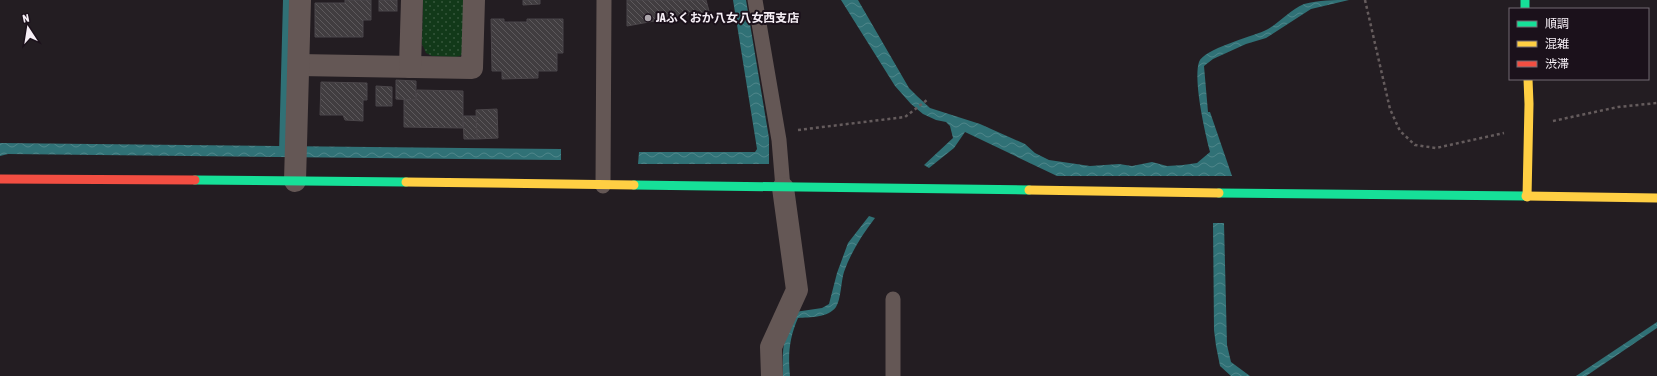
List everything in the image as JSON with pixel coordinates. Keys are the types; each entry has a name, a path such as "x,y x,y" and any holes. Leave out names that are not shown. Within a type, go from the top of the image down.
{"street":[{"path":"296,182 300,0"},
{"path":"410,67 412,0"},
{"path":"299,65 472,68 474,0"},
{"path":"1526,197 1528,80"},
{"path":"0,179 1657,198"},
{"path":"772,376 771,347 797,290 783,188"}],"lane":[{"path":"603,186 604,0"},
{"path":"755,0 778,133 783,188"},
{"path":"893,299 893,376"}],"path":[{"path":"1365,0 1390,109 1400,131 1415,145 1436,148 1618,107 1657,103"},
{"path":"778,133 905,117 927,100"}],"green space":[{"path":"423,0 467,0 465,52 460,56 432,56 426,53 422,44"}],"water":[{"path":"733,0 746,0 769,138 769,164 638,164 639,152 755,152 757,149"},
{"path":"841,0 858,0 909,88 930,108 980,124 1025,144 1035,153 1049,160 1090,166 1119,164 1132,166 1152,162 1167,166 1197,163 1210,152 1200,107 1197,81 1199,62 1203,57 1218,48 1264,31 1304,4 1332,0 1349,0 1311,9 1266,38 1246,44 1213,59 1204,66 1208,112 1210,112 1232,176 1057,176 965,132 954,148 929,168 924,165 953,138 950,126 946,122 936,120 923,114 911,104 895,86"},
{"path":"0,143 561,149 561,160 8,154 0,156"},
{"path":"869,216 875,218 857,244 850,258 843,276 838,304 833,311 824,315 798,318 790,347 790,376 783,376 784,343 788,328 795,312 822,308 829,304 837,273 848,243"},
{"path":"1213,223 1224,223 1227,345 1231,362 1250,376 1231,376 1220,366 1214,330"},
{"path":"1657,322 1657,328 1586,376 1576,376"}],"building":[{"path":"345,0 371,0 371,20 363,20 363,37 315,37 315,3 345,3"},
{"path":"379,0 397,0 397,11 379,11"},
{"path":"523,0 540,0 540,4 523,5"},
{"name":"JAふくおか八女 八女西支店","path":"627,0 706,0 709,11 627,26"},
{"path":"491,19 504,19 504,22 527,22 527,19 563,19 563,53 557,53 557,71 538,71 538,78 502,79 502,71 492,71"},
{"path":"396,80 416,81 416,100 396,99"},
{"path":"321,82 367,83 367,100 363,100 363,121 345,120 343,115 320,115"},
{"path":"376,86 392,87 392,106 376,106"},
{"path":"417,90 463,91 463,128 404,127 404,100 416,100"},
{"path":"497,109 498,138 477,139 476,110"},
{"path":"463,116 476,116 477,139 464,139"}],"waterway":[{"path":"279,152 283,152 287,0"}],"traffic: fast":[{"path":"1525,0 1525,8"},
{"path":"195,180 406,182"},
{"path":"634,185 1029,190"},
{"path":"1219,193 1526,196"}],"traffic: slow":[{"path":"1527,197 1528,80"},
{"path":"406,182 634,185"},
{"path":"1029,190 1219,193"},
{"path":"1526,196 1657,198"}],"traffic: jam":[{"path":"0,179 195,180"}],"place":[{"name":"JAふくおか八女 八女西支店","path":"648,18"}]}
